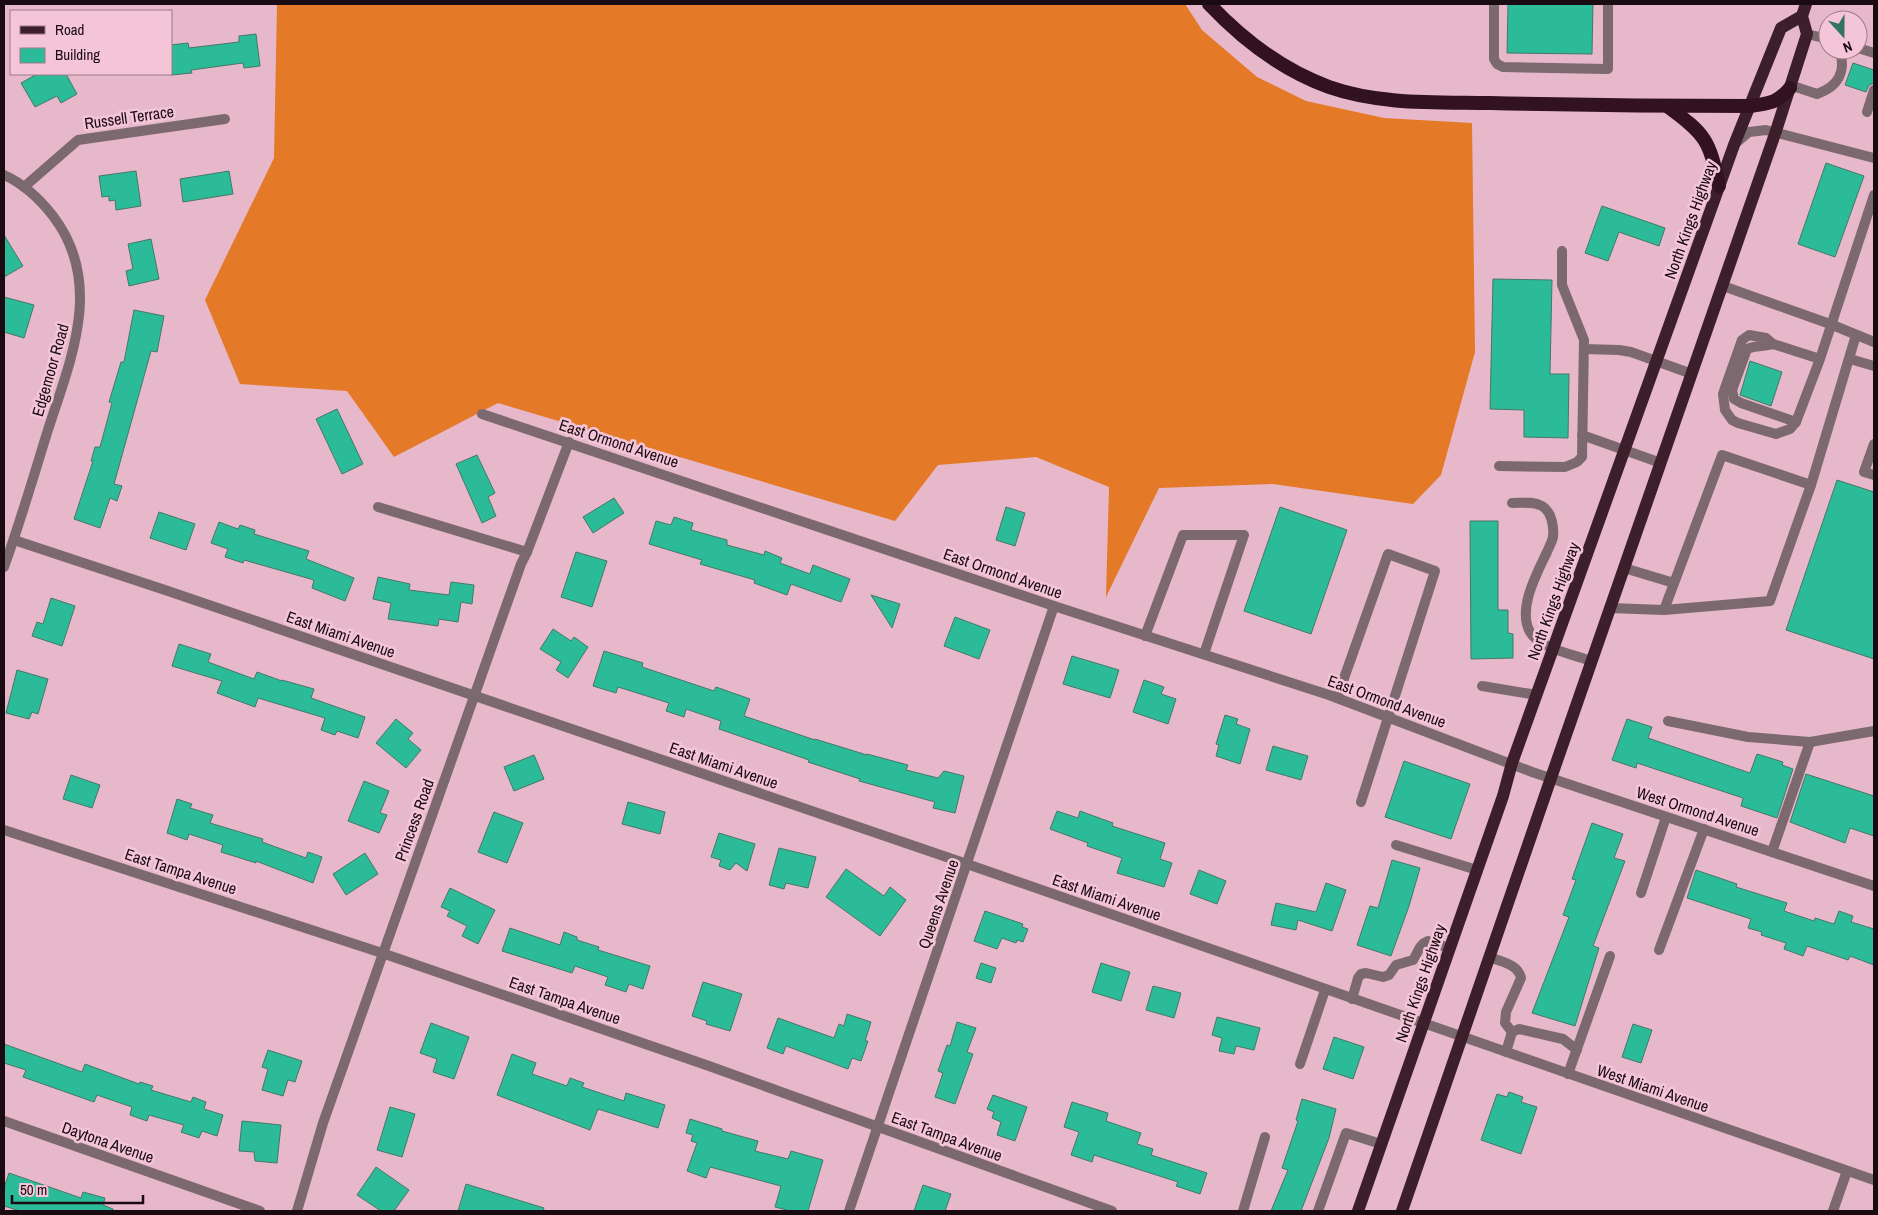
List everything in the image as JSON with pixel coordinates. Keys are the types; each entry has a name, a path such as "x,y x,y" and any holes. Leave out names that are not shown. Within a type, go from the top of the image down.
{"highway":[{"path":"1209,4 1248,42 1290,70 1330,87 1351,93 1402,101 1751,106 1775,101 1783,97 1790,88"},
{"path":"1667,106 1695,127 1708,144 1719,186"}],"main road":[{"name":"North Kings Highway","path":"1804,10 1807,34"},
{"name":"North Kings Highway","path":"1358,1211 1503,796 1512,763 1734,145 1781,28 1804,10"},
{"path":"1402,1211 1776,132 1807,34"}],"street":[{"path":"1494,4 1494,59 1497,64 1503,67 1608,69 1608,4"},
{"path":"1807,34 1818,37"},
{"path":"1790,88 1796,86 1817,94 1828,90 1836,83 1842,73 1842,60"},
{"path":"1867,112 1874,90"},
{"name":"Russell Terrace","path":"24,187 78,140 225,119"},
{"path":"1734,145 1749,132 1766,130 1874,158"},
{"name":"Edgemoor Road","path":"4,175 39,198 62,229 76,257 80,294 79,324 66,374 4,567"},
{"path":"1820,359 1773,344 1766,338 1749,335 1742,340 1723,394 1725,410 1732,420 1738,423 1776,434 1790,429 1796,422 1820,359 1874,195"},
{"path":"1499,466 1565,467 1582,457 1584,340 1562,284 1562,251"},
{"path":"1723,286 1830,324 1874,342"},
{"path":"1610,608 1664,610 1770,601 1811,485 1856,335"},
{"path":"1773,344 1748,349 1732,390 1734,399 1740,403 1796,422"},
{"path":"1584,349 1619,350 1692,374"},
{"path":"1850,359 1874,366"},
{"name":"East Ormond Avenue","path":"482,414 1054,606 1337,698 1512,763"},
{"path":"1582,435 1661,463"},
{"name":"Princess Road","path":"297,1211 323,1124 382,953 521,564 569,442"},
{"path":"1874,444 1864,472 1874,475"},
{"path":"1664,610 1722,455 1811,485"},
{"path":"1512,503 1531,503 1542,506 1550,513 1553,538 1530,592 1525,618 1530,633 1538,641 1592,661"},
{"path":"378,507 527,552"},
{"path":"1145,636 1184,535 1244,535 1204,654"},
{"name":"East Miami Avenue","path":"14,540 967,864 1423,1023"},
{"path":"1337,698 1388,554 1435,571 1362,802"},
{"path":"1624,568 1674,583"},
{"name":"Queens Avenue","path":"849,1211 1054,606"},
{"path":"1482,686 1537,695"},
{"path":"1668,721 1748,737 1810,742 1874,731"},
{"path":"1772,852 1810,742"},
{"name":"West Ormond Avenue","path":"1512,763 1551,778 1874,886"},
{"path":"1640,893 1666,817"},
{"path":"1659,950 1704,829"},
{"name":"East Tampa Avenue","path":"4,830 382,953 709,1066 1112,1211"},
{"path":"1396,845 1477,870"},
{"path":"1352,999 1361,974 1366,973 1383,977 1388,975 1396,965 1413,960 1422,944 1428,941 1449,948"},
{"path":"1568,1074 1610,956"},
{"path":"1490,957 1516,967 1520,972 1521,978 1506,1012 1505,1023 1512,1032"},
{"path":"1300,1064 1325,990"},
{"name":"West Miami Avenue","path":"1423,1023 1874,1180"},
{"path":"1512,1032 1519,1029 1563,1040 1577,1050"},
{"path":"1506,1052 1512,1032"},
{"name":"Daytona Avenue","path":"4,1121 260,1211"},
{"path":"1318,1211 1346,1133 1382,1144"},
{"path":"1243,1211 1265,1137"},
{"path":"1833,1211 1847,1171"}],"shaded area":[{"path":"277,4 1185,4 1202,30 1257,77 1306,101 1384,118 1472,123 1475,352 1441,475 1413,504 1273,484 1159,488 1106,597 1109,487 1036,457 938,465 895,521 498,403 394,457 347,391 240,384 205,300 274,158"}],"building":[{"path":"1508,4 1593,4 1592,54 1507,53"},
{"path":"256,34 260,66 244,68 243,63 191,70 192,73 172,75 172,45 188,43 189,48 239,42 239,36"},
{"path":"1853,63 1874,70 1874,83 1869,85 1866,92 1845,85"},
{"path":"35,75 67,75 77,94 61,103 57,96 35,107 21,83"},
{"path":"1826,163 1864,176 1835,257 1798,244"},
{"path":"136,171 141,206 116,210 115,200 109,201 109,196 102,197 99,176"},
{"path":"229,171 233,194 183,202 180,179"},
{"path":"1602,206 1665,228 1659,246 1619,232 1608,261 1585,253"},
{"path":"4,235 23,266 4,277"},
{"path":"151,239 159,279 129,286 126,271 133,269 128,244"},
{"path":"1493,279 1552,280 1550,374 1569,374 1568,438 1524,437 1524,410 1490,409"},
{"path":"4,297 34,305 24,338 4,332"},
{"path":"134,310 164,316 157,352 151,351 114,484 122,486 117,501 110,498 100,528 74,519 93,461 91,461 95,447 100,447 112,403 109,402 121,362 124,362"},
{"path":"1750,361 1782,372 1771,406 1740,395"},
{"path":"337,409 363,464 342,474 316,419"},
{"path":"477,455 495,493 488,497 496,516 482,523 456,464"},
{"path":"1837,480 1874,492 1874,659 1786,630"},
{"path":"614,498 624,513 593,533 583,517"},
{"path":"1006,507 1025,513 1015,546 996,540"},
{"path":"1280,507 1347,530 1311,634 1244,611"},
{"path":"159,512 195,524 186,550 150,538"},
{"path":"674,517 693,523 691,530 727,540 727,545 764,555 765,551 782,558 780,563 810,574 813,565 850,579 841,602 791,584 787,595 754,583 755,580 700,564 702,560 649,544 656,521 671,525"},
{"path":"1470,521 1498,521 1498,610 1508,610 1508,633 1513,634 1513,658 1471,659"},
{"path":"219,522 238,529 240,525 255,530 254,534 309,551 306,559 354,578 345,601 312,588 314,580 244,560 243,563 225,557 228,549 211,543"},
{"path":"576,552 607,561 592,607 561,597"},
{"path":"378,577 410,584 409,590 449,595 451,582 474,585 472,604 461,602 458,622 439,619 438,626 388,619 391,603 373,599"},
{"path":"871,595 900,604 892,628"},
{"path":"51,598 75,606 62,646 32,636 37,622 43,624"},
{"path":"955,617 990,630 979,659 944,646"},
{"path":"553,629 571,641 574,637 588,647 568,678 556,670 561,662 540,649"},
{"path":"179,644 211,654 208,662 254,679 257,672 314,689 311,698 365,717 358,738 337,731 335,735 321,730 325,718 258,698 255,707 217,693 222,681 172,666"},
{"path":"604,651 643,663 642,667 714,691 716,687 750,699 744,716 815,740 908,765 906,770 938,778 944,771 964,776 955,813 933,808 935,802 859,781 860,779 808,762 809,760 719,729 721,721 686,709 684,717 666,711 669,703 618,687 616,693 593,686"},
{"path":"1072,656 1119,670 1110,698 1063,684"},
{"path":"17,670 48,679 38,714 32,712 29,719 6,713"},
{"path":"1144,680 1164,687 1161,694 1176,699 1168,724 1133,712"},
{"path":"1225,715 1238,719 1236,724 1250,729 1240,764 1216,756 1219,745 1216,744"},
{"path":"396,719 413,733 408,739 421,750 406,768 376,743"},
{"path":"1627,719 1652,727 1648,738 1750,773 1757,754 1783,762 1782,765 1793,769 1777,818 1741,806 1743,798 1637,763 1636,768 1612,760"},
{"path":"1273,746 1308,756 1301,780 1266,770"},
{"path":"534,755 544,779 514,791 504,767"},
{"path":"1404,761 1470,784 1451,839 1385,817"},
{"path":"1806,774 1874,796 1874,836 1850,828 1845,843 1790,822"},
{"path":"71,775 100,785 92,808 63,799"},
{"path":"364,781 389,791 380,813 387,815 379,833 348,821"},
{"path":"177,799 192,804 190,808 213,815 210,823 263,839 262,842 306,858 308,852 322,857 313,883 256,861 256,863 221,852 223,845 189,834 187,840 167,833"},
{"path":"628,802 665,812 660,834 622,824"},
{"path":"1057,811 1078,818 1080,811 1113,823 1112,826 1165,843 1160,859 1172,863 1164,887 1117,873 1122,858 1087,846 1088,843 1050,829"},
{"path":"494,812 523,823 507,863 478,852"},
{"path":"1592,823 1623,834 1614,858 1625,861 1593,946 1599,948 1575,1026 1532,1013 1569,917 1563,915 1576,880 1572,879"},
{"path":"719,833 755,844 747,871 736,863 730,870 719,866 721,860 711,857"},
{"path":"779,848 816,857 808,888 786,883 784,889 769,885"},
{"path":"365,853 378,874 346,895 333,874"},
{"path":"1392,860 1420,868 1391,956 1357,945 1370,906 1378,908"},
{"path":"846,869 884,896 890,887 906,900 880,936 826,897"},
{"path":"1199,870 1226,881 1217,904 1190,894"},
{"path":"1696,870 1737,884 1736,887 1787,903 1784,911 1814,921 1815,918 1834,924 1839,911 1853,916 1851,922 1874,929 1874,965 1850,956 1848,960 1807,946 1803,956 1784,949 1786,943 1761,935 1762,932 1748,928 1751,919 1687,898"},
{"path":"1326,883 1346,890 1332,931 1298,920 1296,930 1271,925 1276,903 1316,912"},
{"path":"450,888 495,910 478,944 462,936 467,926 447,916 450,911 441,907"},
{"path":"985,911 1023,924 1022,927 1028,929 1023,942 1017,940 1016,943 1002,938 997,949 974,941"},
{"path":"510,928 560,945 564,932 577,937 577,940 599,947 598,950 650,966 643,989 629,984 626,992 605,985 608,977 575,966 572,973 502,951"},
{"path":"981,963 996,968 991,983 976,978"},
{"path":"1101,963 1130,972 1121,1001 1092,992"},
{"path":"703,982 742,994 730,1031 706,1024 707,1021 692,1016"},
{"path":"1153,986 1181,993 1174,1018 1146,1010"},
{"path":"847,1014 871,1022 865,1041 868,1041 861,1061 852,1058 848,1069 786,1046 783,1054 767,1048 778,1018 834,1038 839,1024 844,1026"},
{"path":"1217,1017 1260,1028 1254,1050 1236,1046 1234,1054 1219,1051 1222,1038 1212,1035"},
{"path":"957,1022 976,1028 967,1052 973,1054 955,1104 935,1097 943,1073 938,1071 947,1045 950,1046"},
{"path":"431,1023 469,1037 454,1079 433,1072 437,1059 420,1053"},
{"path":"1633,1024 1652,1030 1641,1063 1622,1057"},
{"path":"1334,1037 1364,1047 1353,1079 1323,1069"},
{"path":"4,1044 82,1072 85,1064 139,1084 140,1082 153,1086 151,1090 191,1102 193,1097 206,1102 204,1109 223,1115 217,1136 202,1131 199,1138 181,1132 184,1125 149,1115 147,1121 130,1115 132,1107 97,1095 94,1102 23,1077 26,1070 4,1063"},
{"path":"268,1050 302,1061 295,1082 288,1080 283,1096 262,1090 268,1069 262,1067"},
{"path":"512,1054 536,1063 532,1074 567,1086 570,1078 584,1083 582,1087 624,1101 626,1093 665,1105 658,1128 598,1109 590,1130 497,1095"},
{"path":"1509,1092 1523,1097 1521,1102 1537,1107 1521,1154 1481,1140 1497,1094 1507,1097"},
{"path":"993,1095 1027,1107 1015,1141 997,1135 1001,1122 992,1118 994,1112 987,1109"},
{"path":"1302,1099 1336,1109 1329,1138 1301,1211 1271,1211 1288,1170 1282,1168 1298,1121 1296,1120"},
{"path":"1072,1102 1108,1113 1106,1121 1141,1133 1137,1144 1153,1149 1151,1155 1207,1173 1200,1194 1176,1186 1178,1182 1094,1155 1092,1162 1071,1155 1079,1132 1064,1127"},
{"path":"390,1107 415,1114 402,1157 377,1150"},
{"path":"690,1119 722,1129 722,1131 758,1141 755,1151 788,1159 791,1151 823,1160 808,1211 790,1211 775,1207 781,1186 710,1167 706,1178 687,1171 697,1143 691,1141 693,1135 686,1133"},
{"path":"242,1121 281,1125 277,1163 255,1161 254,1152 239,1151"},
{"path":"376,1167 409,1190 394,1211 381,1211 357,1195"},
{"path":"9,1173 81,1198 83,1192 105,1198 103,1205 113,1209 113,1211 20,1211 4,1206 4,1188"},
{"path":"466,1184 544,1208 543,1211 458,1211"},
{"path":"923,1185 951,1194 945,1211 914,1211"}]}
